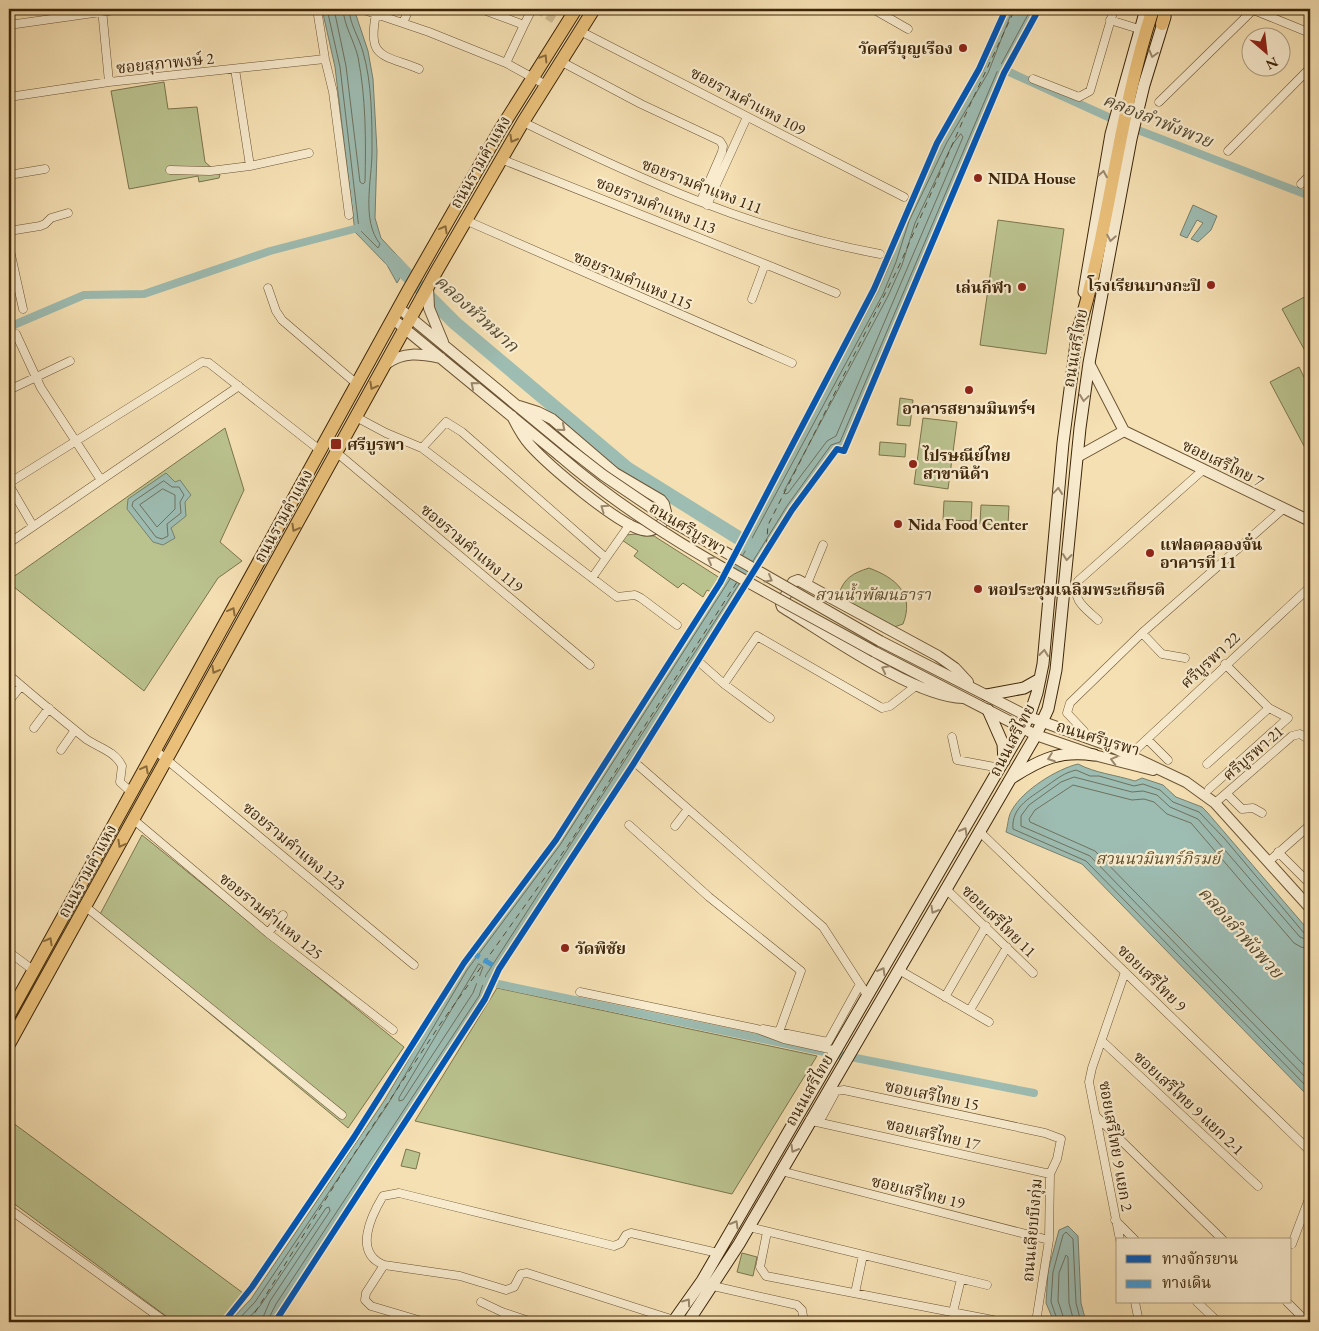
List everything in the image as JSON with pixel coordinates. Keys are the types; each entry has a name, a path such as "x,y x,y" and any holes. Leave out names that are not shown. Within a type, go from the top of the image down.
{"main road":[{"name":"ถนนรามคำแหง","path":"9,1015 358,385 408,291 532,78 560,23 576,9"},
{"name":"ถนนรามคำแหง","path":"9,1044 465,220 560,61 594,9"},
{"name":"ถนนเสรีไทย","path":"674,1321 702,1281 834,1050 1002,765 1028,717 1040,679 1048,622 1064,434 1077,335 1110,134 1146,9"},
{"path":"1077,335 1095,272 1128,96 1153,9"},
{"path":"1162,24 1168,9"},
{"name":"ถนนเสรีไทย","path":"688,1322 713,1286 749,1227 1042,723 1056,670 1077,457 1089,363 1130,139 1162,24"},
{"path":"987,695 1024,688 1040,679"},
{"path":"988,710 1002,744 1002,765"},
{"path":"1011,778 1028,767 1064,753 1094,755"}],"street":[{"path":"9,24 80,12 122,9"},
{"path":"318,9 324,59 332,92 349,215"},
{"path":"361,9 403,23 506,63 546,85"},
{"path":"403,23 409,9"},
{"path":"481,9 524,25"},
{"path":"506,63 532,9"},
{"path":"872,9 908,30"},
{"path":"1033,79 1080,98 1086,95 1090,91 1114,9"},
{"path":"1159,102 1253,9 1310,34"},
{"path":"102,11 110,82"},
{"path":"376,14 372,34 374,47 380,53 419,69"},
{"path":"1110,20 1140,29"},
{"name":"ซอยรามคำแหง 109","path":"580,31 904,197"},
{"name":"ซอยสุภาพงษ์ 2","path":"9,97 110,82 324,59"},
{"path":"560,61 641,104 720,141 723,146 722,152 704,201"},
{"path":"1228,151 1310,68"},
{"path":"235,69 250,166"},
{"path":"704,201 747,117"},
{"name":"ซอยรามคำแหง 111","path":"523,122 623,171 704,201 744,219 847,248 880,254"},
{"path":"170,170 218,170 250,166 309,153"},
{"name":"ซอยรามคำแหง 113","path":"501,159 836,293"},
{"path":"9,175 45,169"},
{"path":"1301,184 1310,174"},
{"path":"9,231 40,226 51,218 68,213"},
{"name":"ซอยรามคำแหง 115","path":"465,220 792,363"},
{"path":"9,246 23,309"},
{"path":"752,299 765,264"},
{"path":"428,286 429,308 447,348"},
{"path":"268,288 273,306 282,320 358,385"},
{"name":"ถนนศรีบูรพา","path":"399,308 408,322 442,358 593,485 661,532 875,652 1023,728 1094,755 1169,774"},
{"name":"ถนนศรีบูรพา","path":"393,319 408,322 447,348 603,475 671,521 880,641 972,686 1028,717 1130,755 1192,785 1215,803 1310,908"},
{"path":"16,334 36,377 101,480"},
{"path":"384,366 396,357 407,354 442,358"},
{"path":"9,390 70,361"},
{"path":"33,526 9,484 202,362 209,363 303,439 321,451"},
{"path":"1077,457 1124,430 1089,363"},
{"path":"9,543 239,386"},
{"path":"512,416 523,437 536,451 597,503 630,524 644,530 658,527 666,516 664,504 615,472 552,419 519,406"},
{"path":"356,417 386,433 422,448 617,597 635,595 677,626"},
{"path":"422,448 439,428 448,422 606,558"},
{"name":"ซอยเสรีไทย 7","path":"1124,430 1310,522"},
{"name":"ซอยรามคำแหง 119","path":"336,452 590,665"},
{"path":"1098,620 1078,602 1075,592 1078,581 1203,470"},
{"path":"1084,731 1068,714 1068,706 1142,633 1283,509"},
{"path":"592,578 630,524"},
{"path":"807,584 823,545"},
{"path":"963,698 951,698 917,685 868,660 782,607 781,604 793,582 798,580 807,584 938,656 955,668 972,686"},
{"name":"ศรีบูรพา 22","path":"1130,755 1225,664 1310,587"},
{"path":"1142,633 1162,654 1185,658"},
{"path":"724,684 758,636 882,708 890,706 917,685"},
{"path":"698,661 724,684 770,718"},
{"path":"1209,789 1288,718 1269,708 1225,664"},
{"path":"9,675 75,730 90,741 102,746 119,761 122,766 120,782 132,793"},
{"path":"9,701 21,686"},
{"path":"34,728 49,708"},
{"path":"1207,764 1269,708"},
{"path":"61,750 75,730"},
{"name":"ศรีบูรพา 21","path":"1215,803 1292,736 1300,734 1310,740"},
{"path":"952,737 957,760 1002,765"},
{"path":"1147,739 1168,760"},
{"name":"ซอยรามคำแหง 123","path":"155,750 414,965"},
{"path":"639,766 823,927 868,995"},
{"path":"1227,794 1242,810 1253,808 1262,814"},
{"path":"675,826 688,809"},
{"name":"ซอยรามคำแหง 125","path":"134,820 268,933 393,1030"},
{"path":"629,825 710,897 801,972 779,1032"},
{"path":"1268,862 1310,825"},
{"name":"ซอยเสรีไทย 9","path":"980,832 1308,1148"},
{"path":"1278,852 1306,880"},
{"name":"ซอยเสรีไทย 11","path":"946,889 1032,973"},
{"path":"86,907 342,1116"},
{"path":"268,933 283,915"},
{"path":"945,997 986,926"},
{"path":"970,1010 1007,947"},
{"path":"9,952 34,970"},
{"path":"899,970 989,1022"},
{"name":"ซอยเสรีไทย 9 แยก 2","path":"1120,1238 1089,1082 1125,972"},
{"path":"580,992 828,1042 860,984"},
{"path":"757,1029 784,1039 834,1050"},
{"name":"ซอยเสรีไทย 9 แยก 2-1","path":"1102,1041 1258,1186"},
{"name":"ซอยเสรีไทย 15","path":"810,1120 822,1117 836,1091 844,1090 1058,1137 1061,1141"},
{"path":"1096,1116 1221,1238"},
{"name":"ซอยเสรีไทย 17","path":"810,1120 1050,1174"},
{"name":"ถนนเลียบบึงกุ่ม","path":"1036,1322 1048,1240 1050,1174 1061,1141"},
{"name":"ซอยเสรีไทย 19","path":"781,1171 1048,1240"},
{"path":"674,1321 527,1273 520,1276 514,1287 506,1290 460,1276 384,1265 377,1262 372,1256 367,1230 369,1221 383,1196 399,1193 614,1246 621,1243 626,1235 631,1233 718,1253"},
{"path":"1292,1244 1309,1202"},
{"path":"9,1209 166,1322"},
{"path":"1115,1220 1133,1238"},
{"path":"749,1227 987,1285"},
{"path":"767,1232 760,1267 766,1276 994,1320"},
{"path":"855,1293 863,1255"},
{"path":"384,1265 366,1293 365,1300 371,1306 425,1322"},
{"path":"953,1312 961,1278"},
{"path":"713,1286 797,1305 802,1310 803,1321 816,1322"},
{"path":"481,1302 532,1322"},
{"path":"1136,1304 1140,1322"},
{"path":"1199,1304 1218,1322"},
{"path":"1289,1304 1307,1322"}],"green space":[{"path":"164,82 168,109 197,107 205,162 220,175 219,178 199,182 198,176 129,189 111,91"},
{"name":"เล่นกีฬา","path":"998,220 1064,229 1046,354 980,345"},
{"path":"1310,294 1310,360 1282,309"},
{"path":"1299,367 1310,389 1310,443 1304,446 1270,382"},
{"path":"900,398 913,400 910,426 897,425"},
{"path":"923,418 957,422 948,489 914,484"},
{"path":"225,428 244,490 220,542 242,561 218,578 144,691 9,583 9,580"},
{"path":"880,442 906,444 905,457 879,455"},
{"path":"944,501 972,502 971,521 943,520"},
{"path":"981,505 1009,506 1008,525 980,524"},
{"path":"626,535 654,536 720,578 711,592 707,590 703,597 683,583 678,588 634,556 638,551 622,540"},
{"name":"สวนน้ำพัฒนธารา","path":"869,568 895,582 901,588 907,604 903,624 894,627 846,603 839,594 846,580 858,572"},
{"path":"142,835 404,1047 348,1128 97,920"},
{"path":"497,988 817,1056 732,1194 415,1121"},
{"path":"9,1120 243,1293 221,1322 174,1322 9,1200"},
{"path":"406,1149 420,1153 416,1169 401,1166"},
{"path":"742,1253 757,1257 753,1276 737,1272"}],"water":[{"path":"322,9 354,9 368,51 373,79 377,151 375,218 381,238 407,266 397,283 387,265 355,232 335,67"},
{"path":"1009,9 1036,9 1002,74 843,449 836,448 791,509 704,651 490,978 484,998 271,1322 229,1322 251,1299 384,1101 463,967 556,842 702,615 748,535 878,291 891,261 904,219 942,140 983,71"},
{"path":"1193,205 1217,216 1211,230 1198,242 1191,239 1203,223 1197,220 1187,238 1180,235"},
{"path":"166,473 175,482 180,480 191,495 185,502 186,516 171,528 175,538 163,545 153,542 127,509 128,499"},
{"name":"สวนนวมินทร์ภิรมย์","path":"1078,764 1098,772 1135,781 1142,778 1163,785 1176,797 1202,807 1310,932 1310,1098 1082,864 1006,832 1011,812 1024,795 1051,775"},
{"path":"1068,1226 1078,1236 1081,1303 1086,1322 1054,1322 1046,1303 1048,1271 1059,1230"}],"waterway":[{"name":"คลองลำพังพวย","path":"996,66 1117,121"},
{"name":"คลองลำพังพวย","path":"1130,127 1310,196"},
{"path":"9,327 84,295 144,294 270,251 362,227"},
{"name":"คลองหัวหมาก","path":"391,259 455,323 628,469 753,547"},
{"path":"479,980 815,1050 1034,1093"}],"ferry route":[{"path":"755,563 766,551 768,525 900,264 968,109 1015,9"},
{"path":"249,1322 354,1154 441,1023 569,844 737,582"}],"tunnel":[{"path":"537,9 556,21"}],"marked path":[{"path":"471,952 499,969"}],"cycle path":[{"path":"224,1322 252,1287 354,1137 464,963 556,840 720,583 874,289 937,143 979,69 1006,9"},
{"path":"275,1322 485,999 499,969 634,763 792,510 837,449 844,451 1004,73 1039,9"}],"place":[{"name":"วัดศรีบุญเรือง","path":"963,48"},
{"name":"NIDA House","path":"978,178"},
{"name":"โรงเรียนบางกะปิ","path":"1211,285"},
{"name":"เล่นกีฬา","path":"1022,287"},
{"name":"อาคารสยามมินทร์ฯ","path":"969,390"},
{"name":"ศรีบูรพา","path":"336,444"},
{"name":"ไปรษณีย์ไทย สาขานิด้า","path":"913,464"},
{"name":"Nida Food Center","path":"898,524"},
{"name":"แฟลตคลองจั่น อาคารที่ 11","path":"1150,553"},
{"name":"หอประชุมเฉลิมพระเกียรติ","path":"978,589"},
{"name":"วัดพิชัย","path":"565,948"}]}
